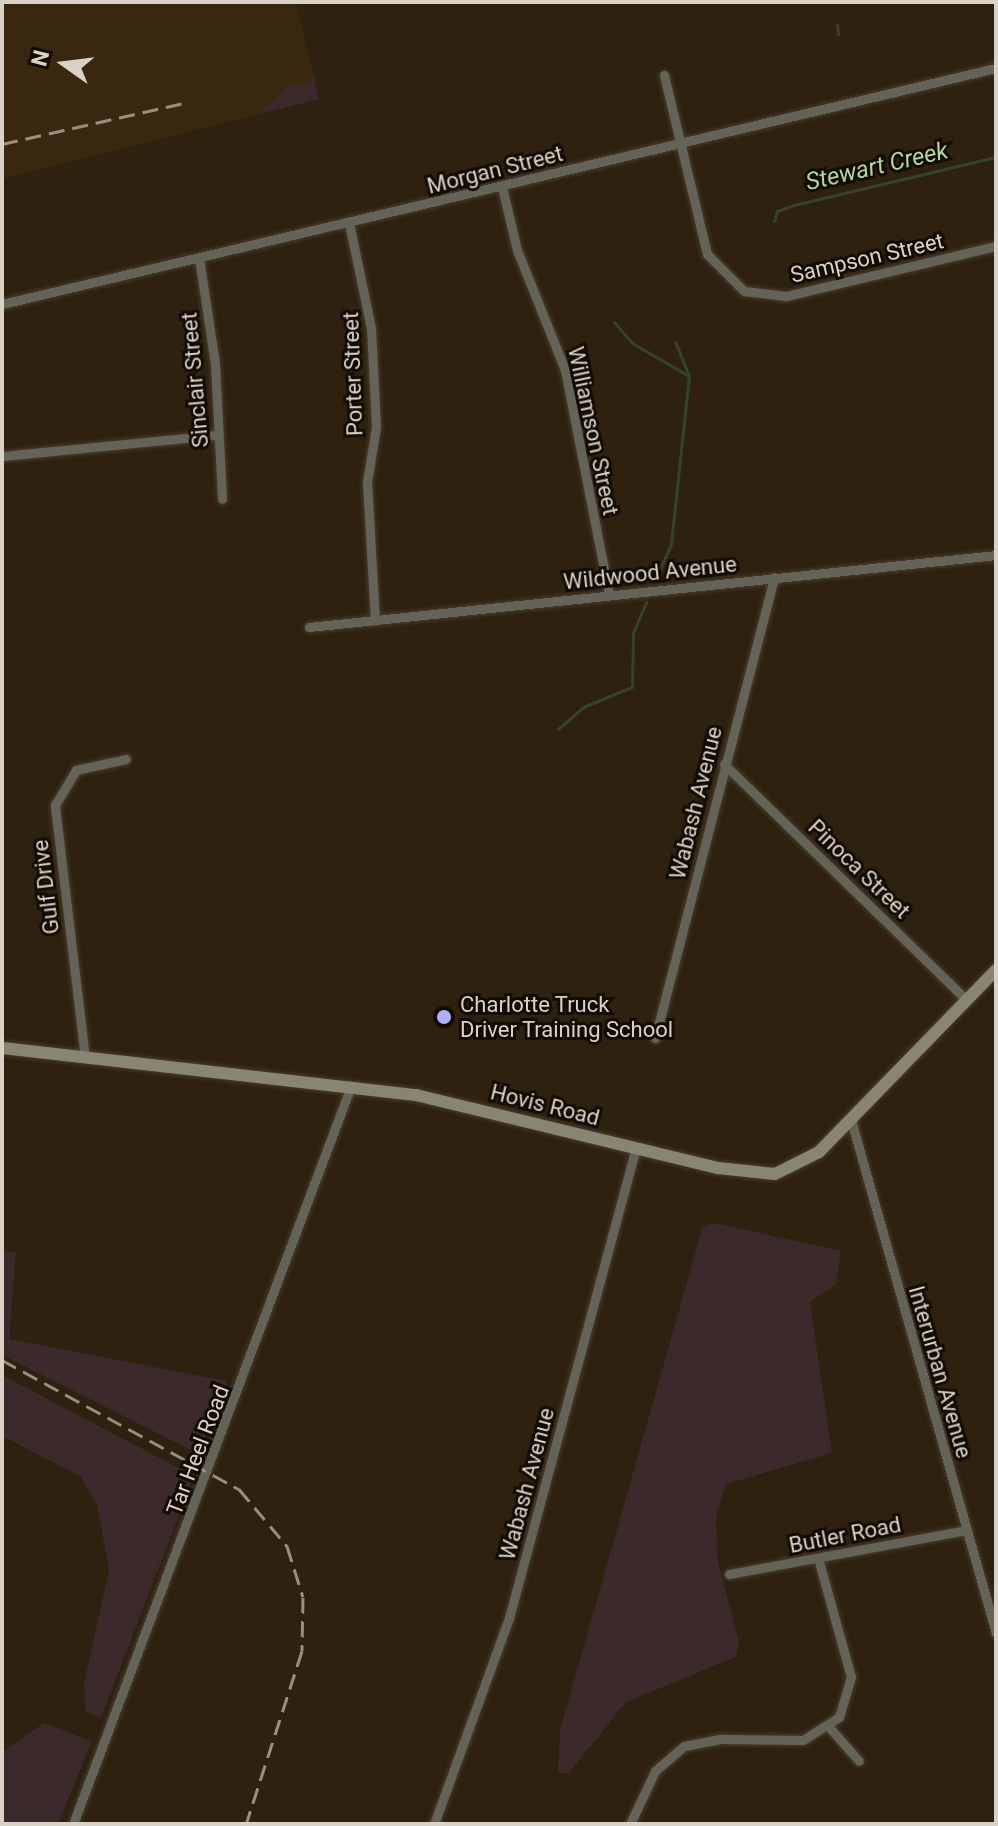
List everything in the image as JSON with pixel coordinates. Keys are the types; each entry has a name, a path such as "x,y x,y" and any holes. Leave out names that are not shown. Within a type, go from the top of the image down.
{"street":[{"name":"Morgan Street","path":"2,304 996,68"},
{"name":"Sampson Street","path":"664,75 707,254 731,284 756,295 786,296 996,246"},
{"name":"Williamson Street","path":"502,187 517,250 565,370 609,595"},
{"name":"Porter Street","path":"349,223 371,328 376,427 367,482 375,621"},
{"name":"Sinclair Street","path":"199,258 222,499"},
{"path":"2,456 218,435"},
{"name":"Wildwood Avenue","path":"309,627 996,555"},
{"name":"Wabash Avenue","path":"655,1038 774,577"},
{"name":"Gulf Drive","path":"85,1058 55,805 76,770 126,759"},
{"name":"Pinoca Street","path":"724,764 967,1000"},
{"name":"Hovis Road","path":"2,1048 351,1086 636,1148 775,1174 803,1164 851,1120 996,970"},
{"name":"Tar Heel Road","path":"73,1824 351,1086"},
{"name":"Interurban Avenue","path":"851,1120 967,1530 991,1594 996,1633"},
{"name":"Wabash Avenue","path":"434,1824 509,1618 636,1148"},
{"name":"Butler Road","path":"729,1574 967,1530"},
{"path":"630,1824 655,1771 684,1746 721,1739 789,1743 829,1727 846,1704 851,1677 818,1558"},
{"path":"829,1727 859,1761"}],"shaded area":[{"path":"2,2 296,2 319,99 2,179"},
{"path":"313,73 319,99 259,114 288,85 310,84"},
{"path":"714,1223 841,1251 836,1284 810,1302 832,1453 726,1484 716,1517 718,1562 739,1642 736,1657 626,1702 569,1773 558,1773 560,1730 703,1226"},
{"path":"2,1251 16,1252 9,1339 227,1381 199,1454 2,1355"},
{"path":"2,1375 194,1476 101,1718 86,1712 84,1684 109,1570 97,1504 80,1476 2,1436"},
{"path":"44,1723 92,1741 58,1824 2,1824 2,1752"}],"waterway":[{"path":"837,25 838,34"},
{"name":"Stewart Creek","path":"774,221 777,211 794,205 996,157"},
{"path":"614,322 632,343 689,376"},
{"name":"Stewart Creek","path":"655,580 671,544 689,376 675,342"},
{"name":"Stewart Creek","path":"558,729 583,707 632,687 633,633 646,602"}],"railway":[{"path":"2,144 188,102"},
{"path":"2,1360 239,1489 287,1546 303,1597 302,1651 246,1824"}],"place":[{"name":"Charlotte Truck Driver Training School","path":"444,1017"}]}
